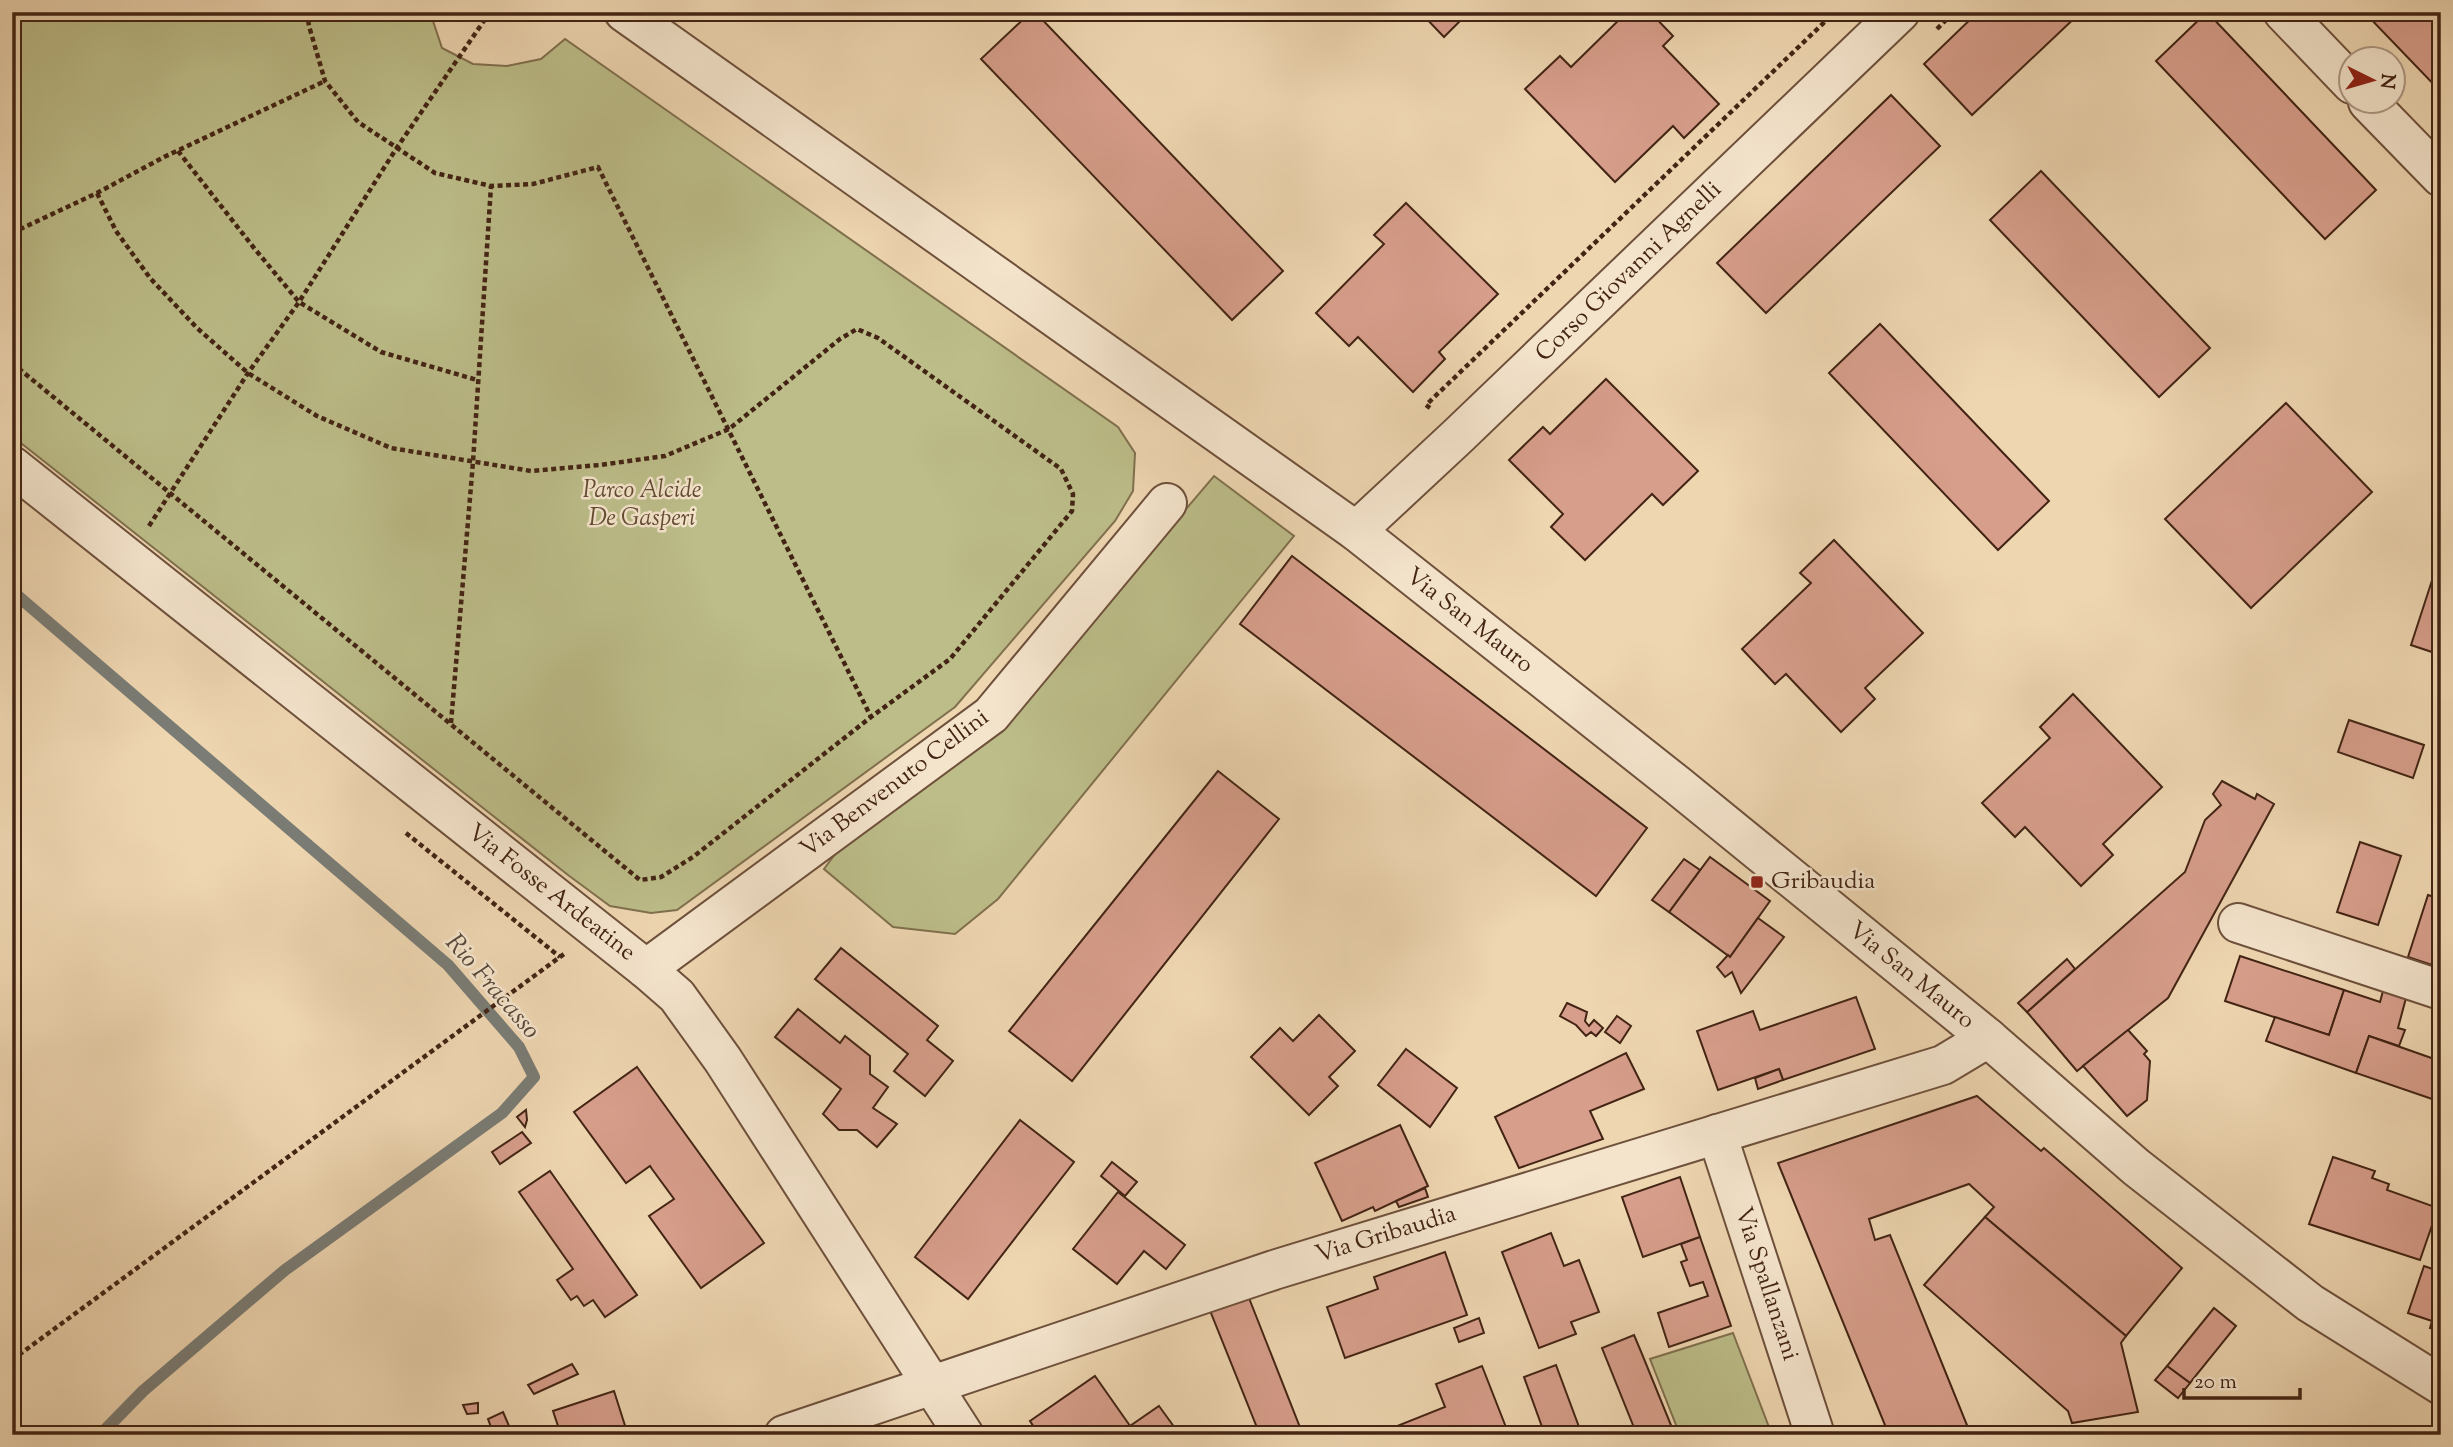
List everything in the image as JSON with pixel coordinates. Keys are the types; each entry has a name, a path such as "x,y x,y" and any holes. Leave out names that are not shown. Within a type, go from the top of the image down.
{"street":[{"name":"Via San Mauro","path":"624,12 1356,531 1676,784 1988,1038 2136,1167 2310,1303 2441,1385"},
{"name":"Corso Giovanni Agnelli","path":"1356,531 1900,12"},
{"path":"2283,12 2338,70"},
{"path":"2382,116 2441,177"},
{"name":"Via Fosse Ardeatine","path":"12,467 677,996 723,1060 964,1435"},
{"name":"Via Benvenuto Cellini","path":"646,969 991,715 1167,503"},
{"path":"2238,923 2441,990"},
{"name":"Via Gribaudia","path":"784,1435 1274,1270 1943,1065 1988,1038"},
{"name":"Via Spallanzani","path":"1717,1134 1815,1435"}],"path":[{"path":"307,12 325,80 358,122 435,173 491,186 533,184 598,167 871,717"},
{"path":"128,559 248,373 299,302 396,149 490,12"},
{"path":"1458,436 1426,405 1835,12"},
{"path":"12,233 325,80"},
{"path":"178,151 299,302 381,352 477,380"},
{"path":"451,723 473,462 491,186"},
{"path":"12,363 640,880 661,877 693,857 871,717 950,659 1072,511 1073,494 1061,469 878,338 857,329 839,339 729,429 665,456 531,471 391,448 317,416 248,373 197,328 150,278 116,231 97,193"},
{"path":"12,1360 561,957"}],"green space":[{"name":"Parco Alcide De Gasperi","path":"12,12 430,12 442,48 473,64 507,66 541,59 565,39 1118,427 1135,453 1133,491 1115,521 955,707 677,910 651,913 610,906 12,436"},
{"path":"1214,476 1294,536 998,899 955,934 893,927 824,869 847,838 1003,725"},
{"path":"1733,1333 1772,1435 1680,1435 1650,1359"}],"building":[{"path":"1031,12 1035,12 1283,271 1232,320 981,59"},
{"path":"1420,12 1469,12 1444,37"},
{"path":"1627,12 1650,12 1673,36 1663,46 1719,104 1684,138 1673,126 1615,182 1525,89 1560,56 1571,67"},
{"path":"1978,12 2081,12 1972,115 1924,64"},
{"path":"2207,12 2376,190 2325,239 2156,61"},
{"path":"2364,12 2441,12 2441,92 2408,58 2408,46 2397,46"},
{"path":"1891,95 1940,146 1766,313 1717,263"},
{"path":"2041,171 2210,348 2159,397 1990,220"},
{"path":"1406,203 1498,294 1439,352 1445,359 1413,392 1358,337 1349,346 1316,313 1384,244 1374,235"},
{"path":"1880,324 2049,501 1998,550 1829,373"},
{"path":"1606,379 1698,471 1663,505 1652,494 1585,560 1551,527 1563,514 1509,460 1543,427 1550,434"},
{"path":"2286,403 2372,492 2251,608 2165,519"},
{"path":"1834,540 1923,633 1865,688 1875,699 1841,732 1786,674 1775,684 1742,649 1811,583 1800,573"},
{"path":"1292,556 1647,828 1596,896 1240,624"},
{"path":"2438,562 2441,562 2441,655 2411,645"},
{"path":"2073,694 2162,787 2103,844 2113,855 2081,886 2025,827 2015,837 1982,803 2050,738 2040,727"},
{"path":"2349,720 2424,745 2413,778 2338,752"},
{"path":"1218,771 1279,819 1072,1081 1009,1031"},
{"path":"2222,781 2255,799 2257,794 2274,804 2168,998 2077,1071 2027,1012 2185,872 2205,820 2221,805 2213,794"},
{"path":"2360,842 2401,856 2378,925 2337,912"},
{"path":"1710,857 1770,901 1730,957 1669,912"},
{"path":"1684,859 1700,870 1669,912 1652,900"},
{"path":"2428,895 2441,899 2441,968 2408,957"},
{"path":"1758,918 1784,937 1741,993 1732,972 1725,977 1717,967 1728,955 1730,957"},
{"path":"841,948 938,1026 927,1040 953,1061 925,1096 894,1071 908,1054 815,979"},
{"path":"2240,956 2344,990 2329,1035 2225,1001"},
{"path":"2067,959 2075,969 2027,1012 2018,1003"},
{"path":"2344,990 2380,1002 2383,991 2406,998 2398,1028 2405,1030 2399,1046 2369,1036 2356,1073 2266,1041 2275,1017 2329,1035"},
{"path":"1856,997 1875,1049 1783,1080 1779,1069 1718,1090 1697,1031 1753,1011 1760,1030"},
{"path":"1567,1003 1587,1012 1585,1021 1589,1026 1594,1020 1603,1028 1596,1036 1591,1032 1586,1036 1576,1025 1560,1016"},
{"path":"798,1009 840,1043 845,1036 870,1056 870,1074 888,1087 873,1108 897,1124 877,1147 857,1130 839,1130 823,1114 841,1089 775,1037"},
{"path":"1319,1015 1355,1051 1329,1077 1338,1086 1309,1115 1251,1057 1280,1028 1293,1041"},
{"path":"1617,1016 1631,1026 1620,1043 1605,1032"},
{"path":"2128,1030 2147,1051 2144,1054 2150,1061 2147,1100 2127,1116 2083,1066"},
{"path":"2369,1036 2437,1060 2434,1071 2441,1073 2441,1102 2356,1073"},
{"path":"1406,1049 1457,1088 1430,1127 1378,1085"},
{"path":"2441,1049 2441,1073 2434,1071"},
{"path":"1626,1053 1644,1089 1590,1111 1603,1139 1519,1168 1495,1117"},
{"path":"637,1067 764,1243 701,1288 649,1216 674,1199 650,1166 626,1183 574,1112"},
{"path":"1779,1069 1783,1080 1758,1089 1755,1078"},
{"path":"1977,1096 2041,1151 2044,1148 2182,1268 2126,1336 1985,1217 1994,1207 1969,1184 1869,1219 1875,1240 1890,1235 1971,1435 1889,1435 1778,1163"},
{"path":"526,1110 527,1120 525,1127 517,1117"},
{"path":"1020,1120 1074,1162 968,1299 915,1257"},
{"path":"1400,1125 1428,1186 1375,1211 1373,1207 1342,1221 1315,1163"},
{"path":"522,1132 531,1143 500,1164 492,1152"},
{"path":"2333,1157 2375,1171 2372,1178 2389,1184 2387,1190 2438,1208 2420,1260 2309,1224"},
{"path":"1112,1162 1137,1182 1125,1196 1101,1176"},
{"path":"550,1171 637,1295 605,1317 593,1300 584,1306 577,1296 571,1300 557,1280 573,1269 519,1192"},
{"path":"1680,1177 1700,1237 1643,1257 1622,1197"},
{"path":"1425,1188 1428,1197 1399,1207 1396,1201"},
{"path":"1118,1192 1185,1245 1166,1269 1144,1251 1117,1284 1073,1249"},
{"path":"1985,1217 2126,1336 2121,1343 2138,1412 2072,1423 2068,1411 1924,1285"},
{"path":"1551,1233 1564,1266 1579,1260 1599,1312 1571,1322 1576,1334 1539,1348 1502,1252"},
{"path":"1700,1237 1731,1326 1669,1347 1658,1313 1708,1296 1703,1282 1690,1286 1681,1262 1687,1260 1681,1244"},
{"path":"1445,1252 1467,1315 1345,1358 1327,1307 1378,1289 1374,1277"},
{"path":"2424,1266 2441,1272 2441,1331 2430,1328 2432,1321 2408,1313"},
{"path":"1247,1293 1303,1435 1260,1435 1209,1308"},
{"path":"2214,1308 2236,1326 2190,1383 2167,1366"},
{"path":"1479,1318 1484,1333 1459,1342 1454,1328"},
{"path":"1634,1335 1675,1435 1637,1435 1602,1348"},
{"path":"572,1364 578,1374 534,1394 528,1385"},
{"path":"1556,1365 1582,1435 1545,1435 1524,1377"},
{"path":"1482,1366 1509,1435 1394,1435 1392,1428 1445,1407 1436,1384"},
{"path":"2167,1366 2190,1383 2178,1398 2155,1380"},
{"path":"1095,1376 1135,1433 1039,1435 1030,1421"},
{"path":"614,1391 628,1435 561,1435 553,1411"},
{"path":"478,1403 478,1413 467,1414 463,1405"},
{"path":"1159,1406 1180,1435 1136,1435 1130,1426"},
{"path":"503,1412 512,1433 494,1435 488,1419"}],"waterway":[{"name":"Rio Fracasso","path":"12,591 448,965 519,1047 534,1077 502,1113 285,1270 143,1391 100,1435"}],"place":[{"name":"Gribaudia","path":"1757,882"}]}
